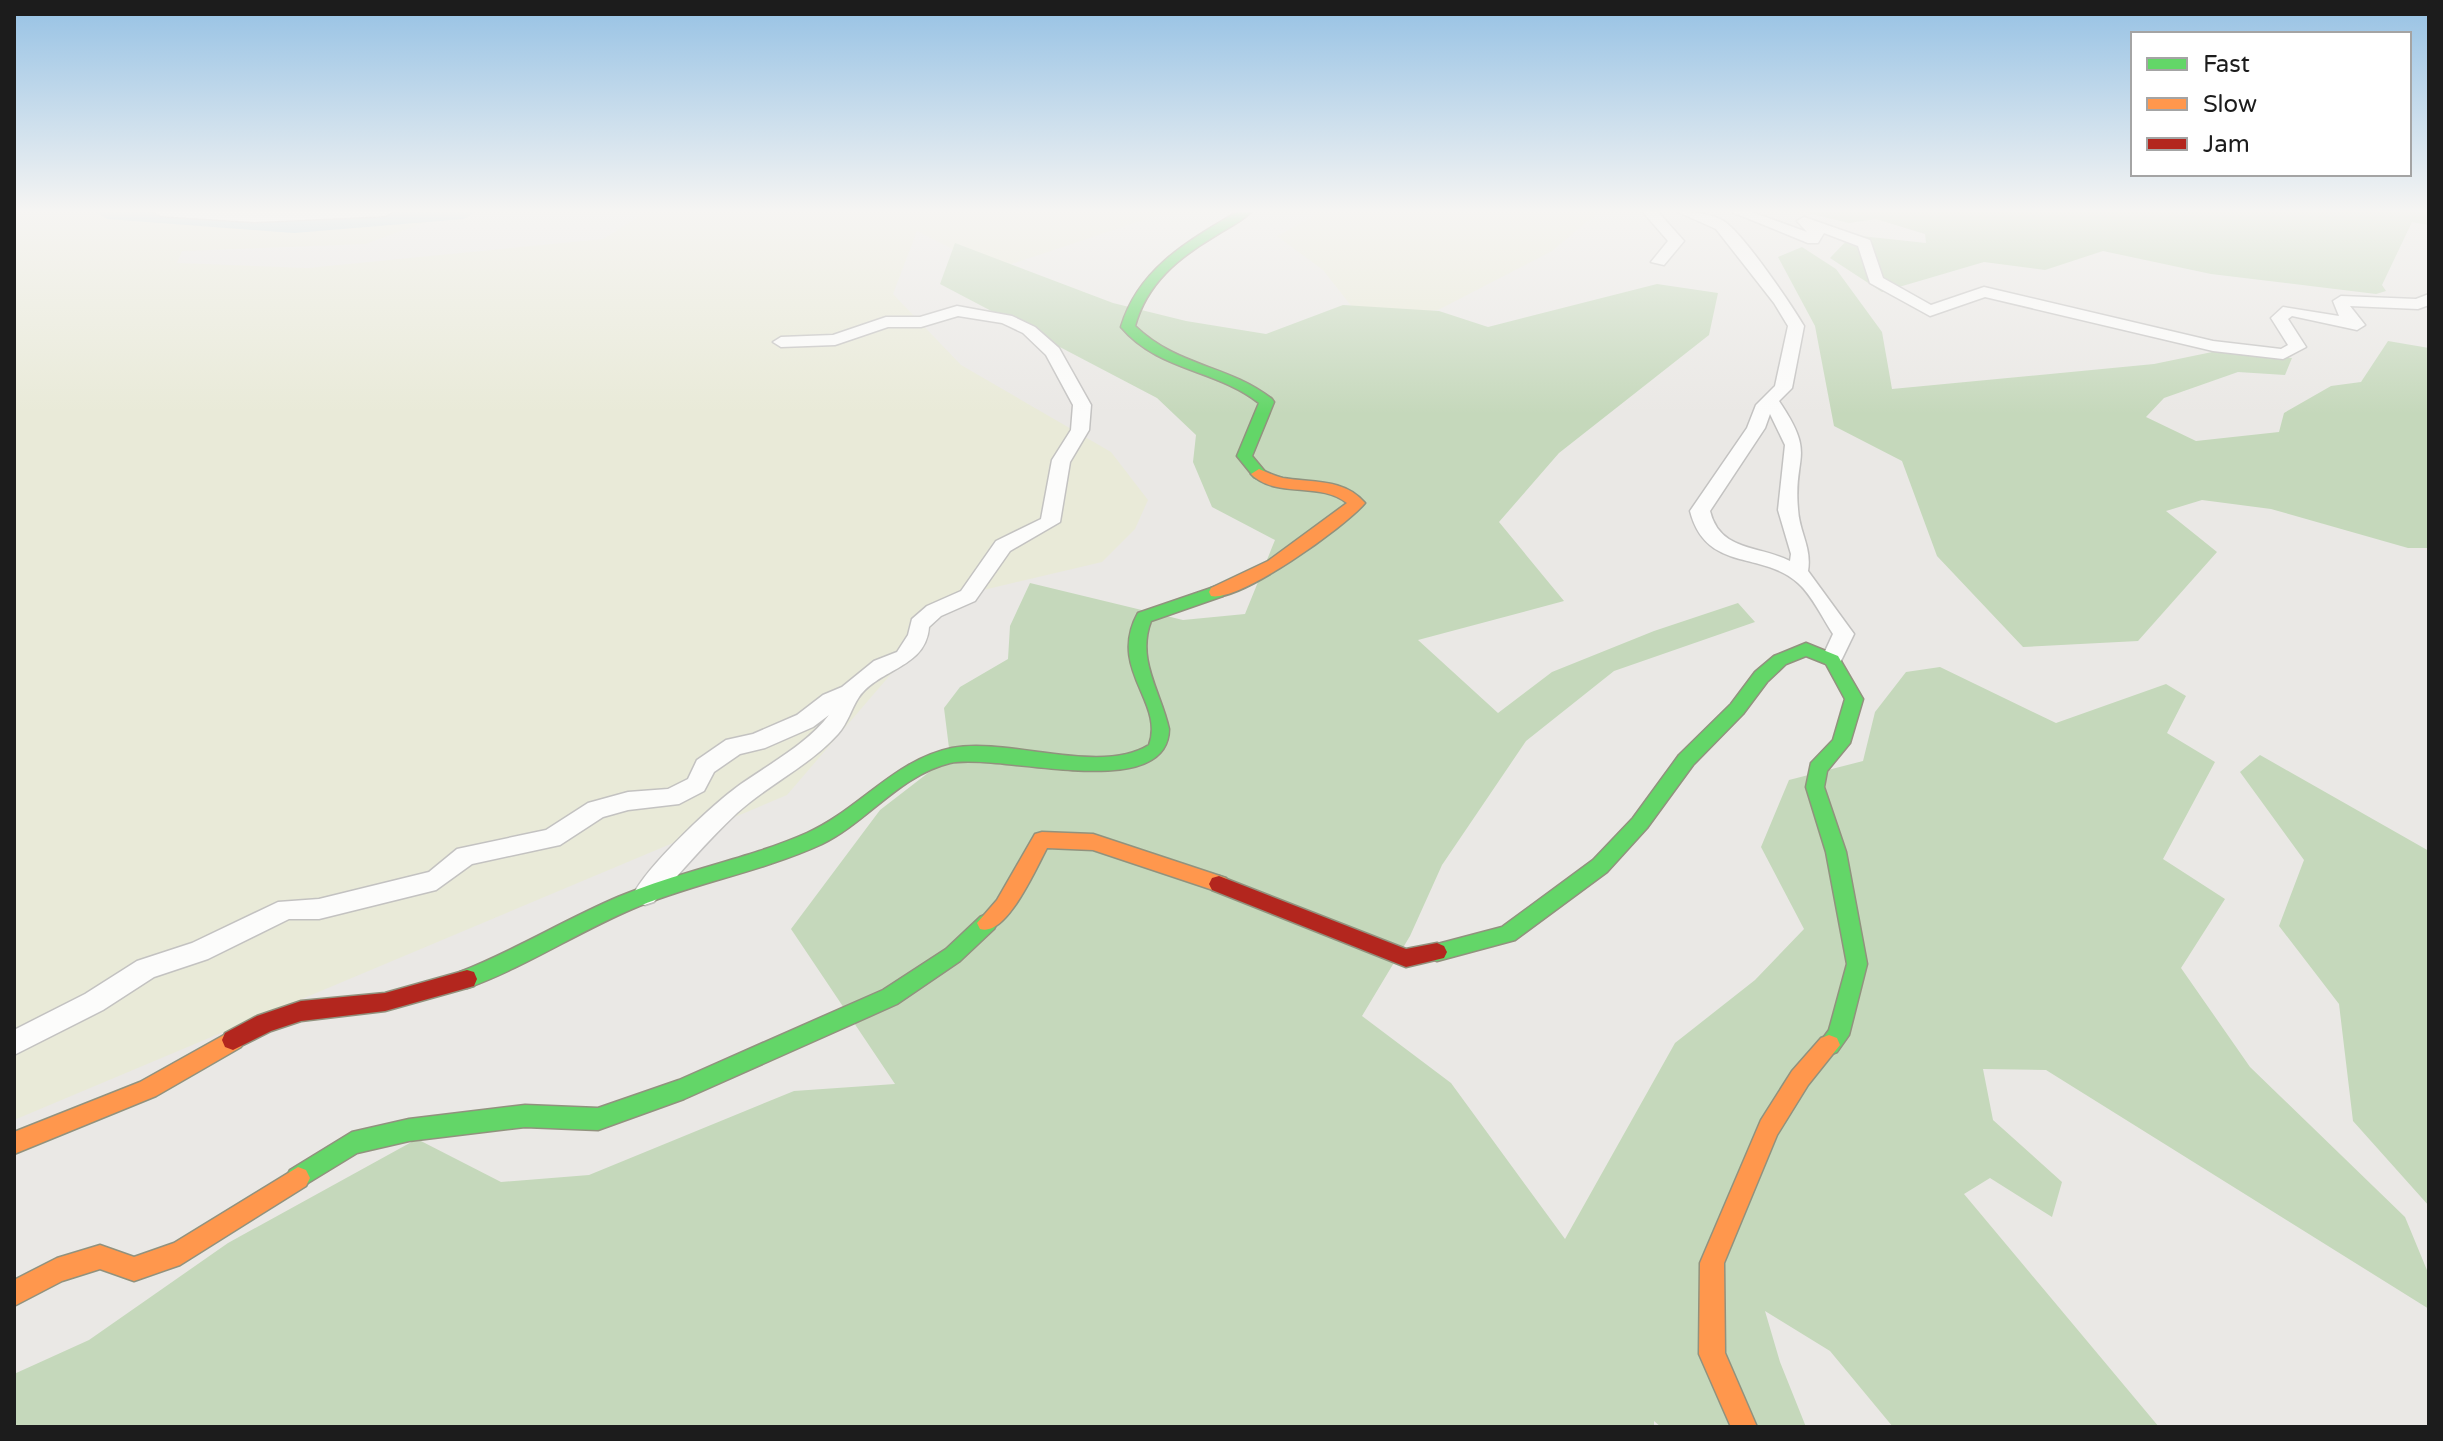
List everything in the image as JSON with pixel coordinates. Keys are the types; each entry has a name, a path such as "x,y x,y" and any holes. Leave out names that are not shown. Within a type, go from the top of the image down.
{"street":[{"path":"14,1143 40,1129 166,1080 264,1022 304,1010 350,1007 440,987 489,970 645,895 816,837 856,816 917,770 939,758 976,755 1104,762 1138,759 1156,751 1163,737 1160,718 1141,681 1134,644 1136,628 1144,617 1241,584 1301,548 1357,503 1345,492 1276,482 1260,477 1248,467 1244,456 1267,402 1249,388 1173,364 1140,341 1128,327 1132,303 1154,279"},
{"path":"1763,279 1796,326 1787,378 1771,402 1765,405 1756,428 1700,511 1704,527 1720,545 1750,557 1766,557 1805,578 1844,634 1832,660"},
{"path":"1876,279 1930,311 1984,292 2213,346 2283,354 2298,347 2279,318 2289,310 2357,325 2343,311 2341,301 2418,304 2429,299"},
{"path":"14,1043 94,1002 146,969 199,951 287,909 319,909 436,880 465,856 552,838 596,810 628,801 671,798 696,785 705,766 734,746 780,733 850,693 882,666 904,657 918,636 919,624 934,611 968,596 1003,546 1050,522 1061,460 1071,450 1080,430 1082,405 1053,352 1029,330 1006,319 957,311 921,322 886,322 835,340 781,342"},
{"path":"1771,402 1787,426 1794,445 1788,510 1801,554 1797,574"},
{"path":"14,1294 57,1270 100,1257 134,1269 180,1253 352,1143 409,1130 525,1116 598,1119 684,1089 890,997 953,955 1004,906 1042,840 1093,842 1249,894 1406,958 1508,934 1600,866 1640,823 1686,760 1780,660 1806,649 1832,660 1854,699 1841,743 1818,768 1815,787 1836,852 1857,964 1838,1035 1800,1078 1769,1128 1712,1263 1712,1354 1744,1427"},
{"path":"645,895 731,805 835,724 848,705 850,693"}],"green space":[{"path":"14,279 899,279 893,294 961,365 1111,452 1148,500 1135,529 1102,562 958,596 787,795 14,1120"},
{"path":"942,279 1050,279 1113,303 1186,321 1266,334 1343,305 1439,311 1488,327 1657,284 1718,293 1709,335 1559,453 1499,522 1564,601 1418,640 1498,713 1552,672 1654,631 1738,603 1755,622 1614,671 1526,741 1442,865 1410,936 1362,1016 1451,1083 1565,1239 1675,1043 1755,980 1804,929 1761,847 1789,780 1863,761 1875,712 1906,672 1940,667 2056,723 2166,684 2186,696 2167,733 2215,762 2163,859 2225,899 2181,968 2250,1067 2405,1217 2429,1275 2429,1309 2046,1070 1983,1069 1993,1120 2062,1182 2052,1217 1990,1178 1964,1194 2159,1427 1893,1427 1830,1351 1765,1311 1780,1362 1806,1427 1661,1427 1654,1421 1654,1427 14,1427 14,1374 89,1340 228,1243 417,1139 501,1182 589,1175 794,1091 895,1084 791,929 880,810 950,756 944,708 960,687 1008,659 1010,626 1030,583 1183,620 1245,614 1275,540 1212,507 1193,462 1196,435 1157,398 940,284"},
{"path":"1330,279 1497,279 1438,310 1360,317"},
{"path":"1790,279 1843,279 1882,332 1892,389 2154,364 2217,351 2292,358 2285,375 2238,372 2164,398 2146,417 2196,441 2279,432 2284,413 2331,386 2361,382 2388,341 2429,348 2429,548 2408,548 2271,509 2202,500 2166,511 2217,552 2138,641 2023,647 1937,556 1902,461 1834,426 1815,326"},
{"path":"1862,279 1925,279 1882,292"},
{"path":"2254,279 2385,279 2382,285 2386,291 2376,294"},
{"path":"2260,755 2429,851 2429,1206 2353,1121 2339,1004 2279,926 2304,860 2240,772"}],"traffic: fast":[{"path":"1152,279 1134,307 1128,327 1164,355 1234,381 1267,402 1244,456 1259,474"},
{"path":"467,979 625,903 815,838 850,817 899,779 935,760 974,754 1092,763 1142,759 1156,750 1160,741 1158,716 1136,652 1144,617 1217,592"},
{"path":"1437,952 1508,934 1600,866 1640,823 1686,760 1737,709 1761,677 1780,660 1806,649 1832,660 1854,699 1841,743 1818,768 1815,787 1836,852 1857,964 1838,1035 1829,1045"},
{"path":"298,1178 352,1143 409,1130 525,1116 598,1119 684,1089 890,997 953,955 987,923"}],"traffic: slow":[{"path":"1217,592 1273,565 1357,503 1334,489 1283,483 1259,474"},
{"path":"987,923 1004,906 1042,840 1093,842 1219,884"},
{"path":"14,1143 148,1089 233,1040"},
{"path":"1744,1427 1712,1354 1712,1263 1769,1128 1800,1078 1829,1045"},
{"path":"14,1294 57,1270 100,1257 134,1269 180,1253 298,1178"}],"traffic: jam":[{"path":"1219,884 1406,958 1437,952"},
{"path":"233,1040 265,1023 301,1011 385,1002 467,979"}]}
